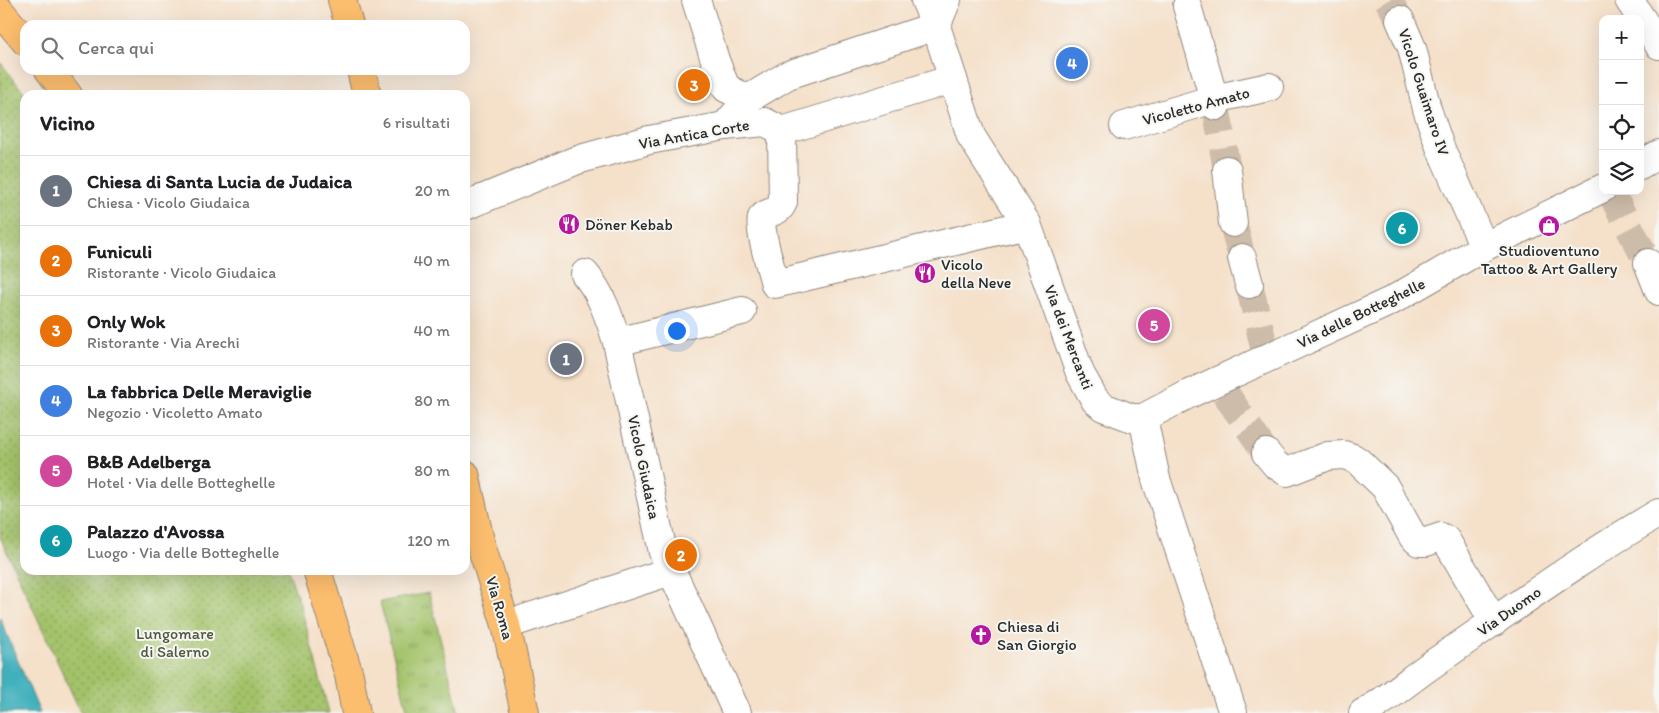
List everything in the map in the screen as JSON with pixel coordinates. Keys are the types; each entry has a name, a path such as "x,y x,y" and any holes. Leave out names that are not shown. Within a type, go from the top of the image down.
{"main road":[{"path":"342,0 348,20"},
{"path":"0,11 20,35"},
{"path":"53,75 64,90"},
{"path":"362,75 366,90"},
{"name":"Via Roma","path":"470,495 482,545 506,625 526,713"},
{"path":"318,575 348,675 356,713"}],"street":[{"path":"696,0 726,88 748,99"},
{"name":"Via dei Mercanti","path":"925,0 936,26 971,136 1027,224 1080,373 1088,390 1103,407 1132,418 1143,418"},
{"path":"725,126 748,99 788,75 936,26 947,0"},
{"path":"1629,0 1659,45"},
{"path":"1186,6 1215,103"},
{"name":"Vicolo Guaimaro IV","path":"1400,20 1412,48 1427,109 1440,147 1484,247"},
{"path":"953,79 782,131 783,202 779,209 765,216 762,221 762,230 775,284 1027,224"},
{"name":"Vicoletto Amato","path":"1124,126 1269,87"},
{"name":"Via Antica Corte","path":"470,204 577,160 649,140 725,126 765,122 782,131"},
{"path":"1644,163 1659,154"},
{"path":"1227,170 1233,224"},
{"name":"Via delle Botteghelle","path":"1143,418 1222,387 1267,354 1391,301 1484,247 1599,190"},
{"path":"1648,263 1659,291"},
{"name":"Vicolo Giudaica","path":"585,274 591,281 610,320 617,342 663,552 737,713"},
{"path":"617,342 742,311"},
{"path":"1143,418 1156,479 1233,713"},
{"path":"1266,453 1276,465 1287,472 1328,456 1344,455 1359,462 1385,487 1413,537 1419,542 1426,542 1441,537 1446,540 1494,622"},
{"name":"Via Duomo","path":"1363,713 1381,703 1414,676 1584,560 1659,513"},
{"path":"506,625 671,571"}],"green space":[{"name":"Lungomare di Salerno","path":"0,62 22,90 20,90 20,575 290,575 301,607 329,713 81,713 0,537"},
{"path":"429,593 459,713 408,713 380,602"}],"water":[{"path":"0,618 40,713 0,713"}],"tunnel":[{"path":"1388,0 1400,20"},
{"path":"1216,106 1227,170"},
{"path":"1612,195 1648,263"},
{"path":"1233,223 1242,258"},
{"path":"1249,284 1265,351"},
{"path":"1225,393 1266,453"}],"place":[{"name":"La fabbrica Delle Meraviglie","path":"1072,63"},
{"name":"Only Wok","path":"694,85"},
{"name":"Döner Kebab","path":"569,224"},
{"name":"Studioventuno Tattoo & Art Gallery","path":"1549,226"},
{"name":"Palazzo d'Avossa","path":"1402,228"},
{"name":"Vicolo della Neve","path":"925,273"},
{"name":"B&B Adelberga","path":"1154,325"},
{"name":"Chiesa di Santa Lucia de Judaica","path":"566,359"},
{"name":"Funiculi","path":"681,555"},
{"name":"Chiesa di San Giorgio","path":"981,635"}]}
